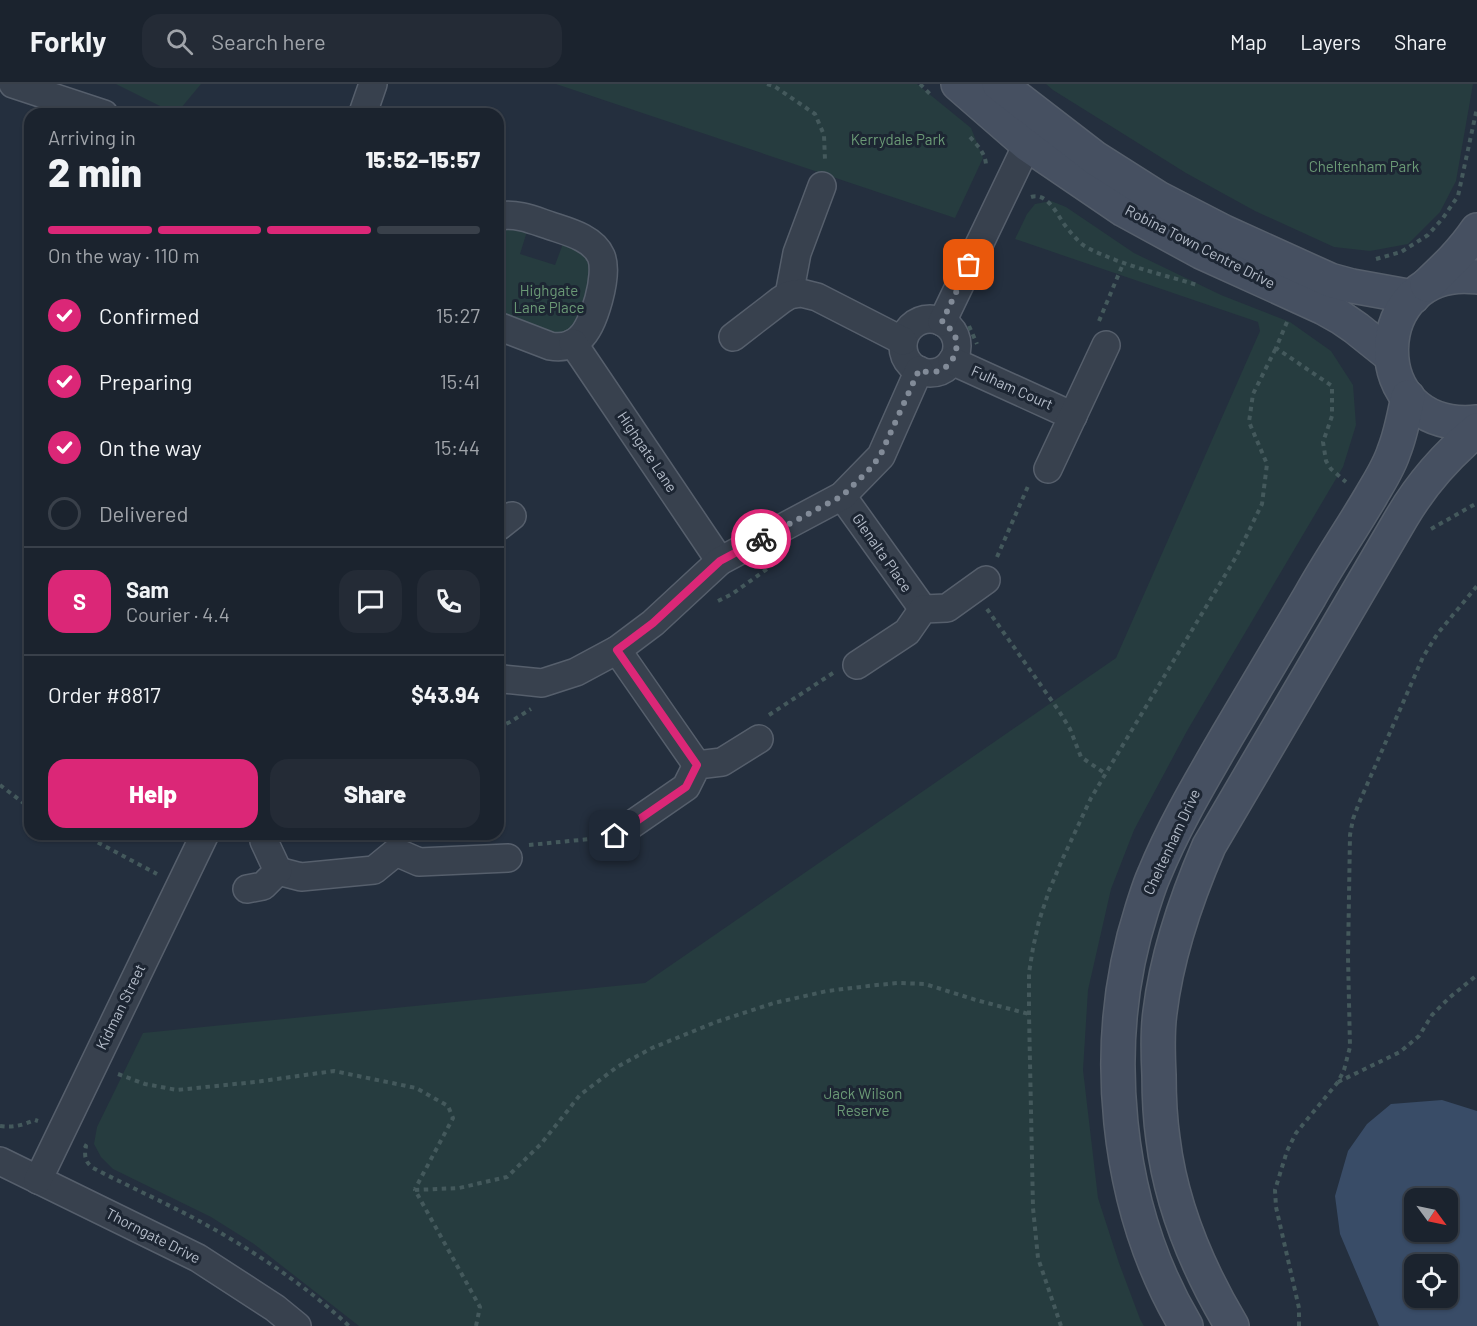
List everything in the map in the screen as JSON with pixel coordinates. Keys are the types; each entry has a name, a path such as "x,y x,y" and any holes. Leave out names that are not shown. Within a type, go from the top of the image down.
{"main road":[{"name":"Robina Town Centre Drive","path":"999,84 1033,131 1124,210 1201,252 1341,317 1391,356"},
{"name":"Robina Town Centre Drive","path":"947,92 1095,158 1158,198 1224,232 1330,280 1353,286 1417,293"},
{"path":"1477,230 1470,241 1401,312 1392,338 1391,356 1396,378 1415,405 1434,417 1456,423 1477,422"},
{"path":"1417,293 1441,279 1461,276 1477,277"},
{"name":"Cheltenham Drive","path":"1186,1326 1156,1266 1130,1181 1123,1137 1118,1047 1127,963 1153,877 1173,833 1199,784 1324,571 1384,474 1394,452 1408,397"},
{"path":"1232,1326 1218,1303 1182,1221 1162,1140 1158,1055 1160,1013 1177,929 1209,846 1402,517 1445,459 1477,430"}],"street":[{"path":"13,84 86,108"},
{"path":"364,108 373,84"},
{"path":"942,322 1033,131"},
{"path":"789,295 797,253 822,186"},
{"path":"504,216 518,215 574,234 590,243 602,257 604,278 585,333 573,343 557,348 504,328"},
{"path":"733,337 789,295 801,293 817,297 903,341"},
{"path":"930,319 950,327 954,335 956,353 952,361 932,373 919,370 911,365 904,353 903,341 914,324 930,319"},
{"name":"Highgate Lane","path":"573,343 720,561"},
{"path":"1048,469 1106,345"},
{"name":"Fulham Court","path":"952,361 1073,416"},
{"path":"504,684 542,683 576,672 617,650 653,623 720,561 842,496 880,456 919,370"},
{"name":"Glenalta Place","path":"842,496 923,609"},
{"path":"857,665 907,632 923,609 947,608 980,585"},
{"path":"617,650 697,765"},
{"path":"697,765 722,762 759,738"},
{"path":"615,836 686,787 697,765"},
{"name":"Kidman Street","path":"38,1180 201,840"},
{"path":"264,842 278,871 301,877 374,870 396,843 419,862 508,858"},
{"path":"247,889 263,886 278,871"},
{"name":"Thorngate Drive","path":"0,1161 198,1258 274,1308 297,1326"}],"path":[{"path":"767,84 774,86 815,114 824,135 825,156 822,186"},
{"path":"920,84 947,92"},
{"path":"1375,260 1401,252 1428,235 1443,219 1458,196 1477,108"},
{"path":"964,132 982,151 986,159 986,171"},
{"path":"1028,198 1035,195 1045,199 1056,210 1072,235 1096,252 1123,264 1205,288"},
{"path":"1106,345 1096,328 1123,264"},
{"path":"1061,1326 1038,1258 1033,1208 1029,973 1039,921 1062,860 1091,798 1236,557 1262,504 1267,464 1249,422 1253,394 1288,319"},
{"path":"969,321 969,328 979,349"},
{"path":"1276,348 1332,386 1332,416 1323,442 1326,461 1347,482"},
{"path":"1048,469 1028,485 980,585 1024,664 1070,729 1081,757 1106,774"},
{"path":"1426,532 1477,503"},
{"path":"714,603 732,594 775,563"},
{"path":"1299,1326 1299,1308 1276,1207 1275,1190 1287,1151 1296,1133 1338,1082 1350,1047 1348,957 1350,835 1353,819 1423,657 1438,633 1477,586"},
{"path":"759,738 764,719 847,663 857,665"},
{"path":"0,785 24,803"},
{"path":"508,858 525,845 615,836"},
{"path":"93,840 179,886"},
{"path":"1338,1082 1400,1052 1419,1036 1432,1015 1477,975"},
{"path":"415,1190 459,1188 507,1177 541,1144 580,1095 617,1067 652,1048 716,1022 774,1003 826,991 877,985 925,984 1029,1014"},
{"path":"93,1065 145,1084 177,1090 334,1071 416,1088 448,1106 453,1118 415,1190"},
{"path":"0,1126 11,1127 35,1120 86,1146 87,1163 93,1168 188,1215 234,1241 312,1294 349,1326"},
{"path":"415,1190 480,1307 476,1326"}],"green space":[{"path":"116,84 201,84 181,108 164,108"},
{"name":"Kerrydale Park","path":"556,84 917,84 971,128 983,158 955,218"},
{"name":"Cheltenham Park","path":"1046,84 1473,84 1456,181 1440,212 1408,244 1370,251 1334,247 1255,211 1186,173"},
{"name":"Jack Wilson Reserve","path":"1051,201 1066,207 1134,253 1221,295 1290,322 1331,351 1353,385 1356,425 1343,467 1187,731 1134,830 1111,889 1088,990 1083,1070 1098,1198 1119,1263 1144,1326 359,1326 254,1244 211,1217 113,1169 101,1157 94,1144 97,1127 143,1033 645,983 1116,658 1260,331 1258,322 1015,239 1027,214 1035,204"},
{"name":"Highgate Lane Place","path":"504,226 528,228 520,254 555,265 564,241 583,249 594,269 577,327 559,338 504,316"}],"water":[{"path":"1442,1100 1477,1111 1477,1326 1379,1326 1340,1234 1335,1196 1348,1151 1367,1124 1391,1104"}],"way so far":[{"path":"761,539 842,496 880,456 919,370 932,373 945,368 956,353 954,335 950,327 942,322 969,265"}],"route":[{"path":"615,836 686,787 697,765 617,650 653,623 720,561 761,539"}]}
